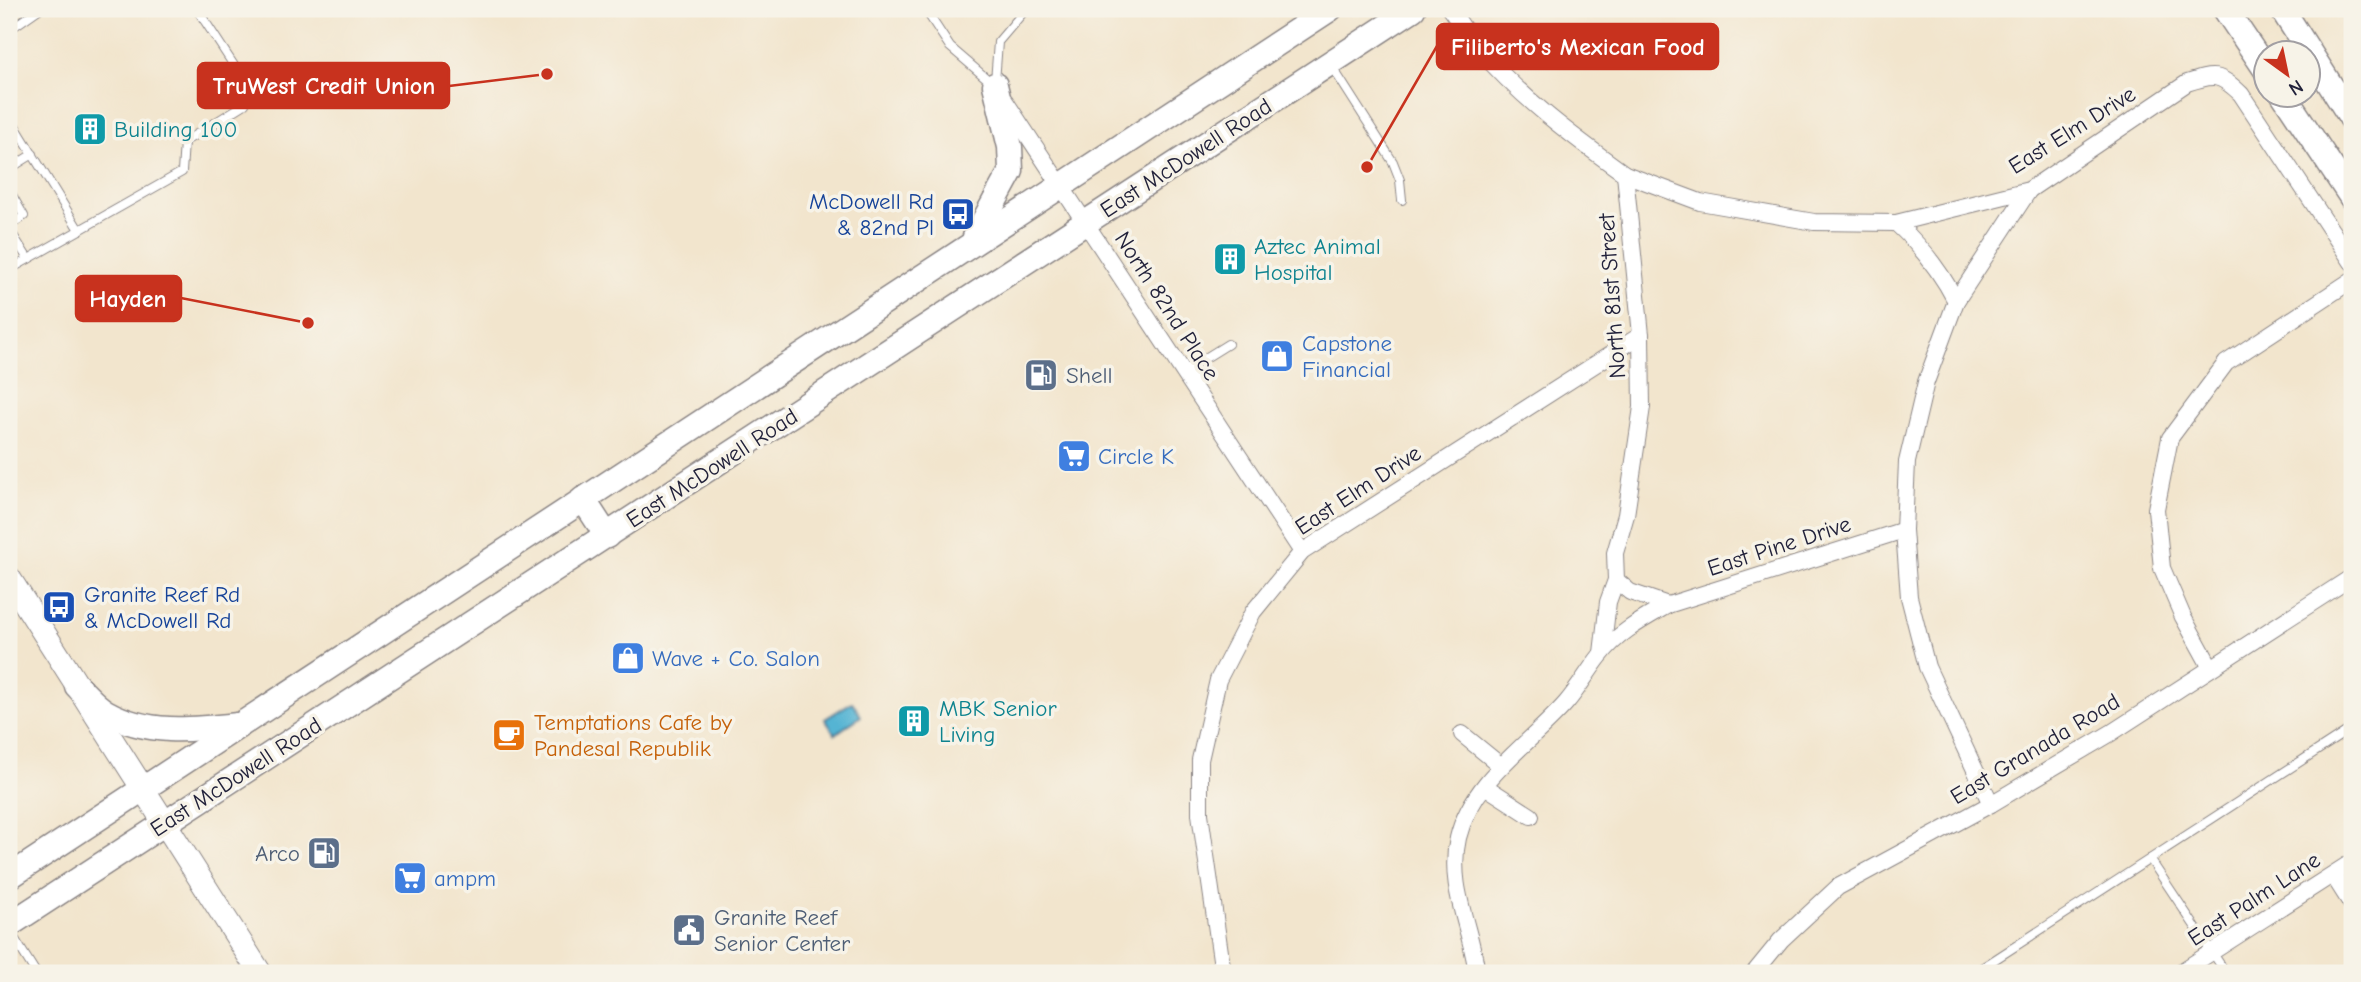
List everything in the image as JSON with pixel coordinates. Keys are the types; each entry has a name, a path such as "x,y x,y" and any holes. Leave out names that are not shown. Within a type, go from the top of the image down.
{"main road":[{"path":"1197,96 1301,9"},
{"name":"East McDowell Road","path":"9,877 1330,9"},
{"name":"East McDowell Road","path":"9,928 164,824 1413,9"},
{"path":"2225,9 2252,49"},
{"path":"2282,9 2352,119"},
{"path":"971,244 1011,171 1010,146 995,85"},
{"path":"2292,108 2352,198"},
{"path":"583,499 607,536"},
{"path":"77,686 104,711 155,728 193,730 240,725"}],"street":[{"path":"1450,9 1476,46 1509,83 1553,121 1625,174"},
{"name":"East Elm Drive","path":"1625,174 1700,202 1814,222 1896,223 2029,190 2187,83 2210,75 2225,79 2241,93 2352,262"},
{"name":"North 82nd Place","path":"995,85 1302,552"},
{"name":"North 81st Street","path":"1602,653 1608,602 1616,580 1615,553 1626,515 1642,407 1641,335 1625,174"},
{"path":"1991,804 1927,667 1909,597 1904,530 1907,462 1926,382 1956,301 2029,190"},
{"path":"1896,223 1923,248 1944,276 1956,301"},
{"path":"2211,667 2183,617 2162,568 2156,509 2170,438 2226,363 2352,280"},
{"name":"East Elm Drive","path":"1223,973 1200,814 1200,760 1218,680 1253,612 1302,552 1641,335"},
{"name":"East Pine Drive","path":"1477,973 1475,953 1457,894 1455,862 1458,837 1469,813 1500,765 1566,702 1602,653 1635,624 1668,605 1904,530"},
{"path":"9,578 260,973"},
{"name":"East Granada Road","path":"1754,973 1781,940 1838,887 1991,804 2111,733 2352,578"},
{"path":"1616,580 1630,592 1668,605"},
{"path":"1462,734 1500,765"},
{"path":"1486,787 1531,817"},
{"name":"East Palm Lane","path":"2179,973 2352,862"},
{"path":"2333,875 2352,905"}],"lane":[{"path":"9,30 39,9"},
{"path":"9,270 182,172 184,142 245,104 248,87 197,9"},
{"path":"925,9 950,47 995,85"},
{"path":"995,85 998,42 1019,13 1026,9"},
{"path":"1330,63 1393,162 1400,180 1402,200"},
{"path":"9,116 79,230"},
{"path":"9,169 33,154"},
{"path":"9,190 24,216 9,227 28,260"},
{"path":"1183,372 1228,344"},
{"path":"1974,973 2352,728"},
{"path":"2150,859 2226,973"},
{"path":"9,928 36,973"}],"water":[{"path":"852,702 861,716 835,734 825,719"}],"place":[{"name":"TruWest Credit Union","path":"547,74"},
{"name":"Building 100","path":"90,129"},
{"name":"Filiberto's Mexican Food","path":"1367,167"},
{"name":"McDowell Rd & 82nd Pl","path":"958,214"},
{"name":"Aztec Animal Hospital","path":"1230,259"},
{"name":"Hayden","path":"308,323"},
{"name":"Capstone Financial","path":"1277,356"},
{"name":"Shell","path":"1041,375"},
{"name":"Circle K","path":"1074,456"},
{"name":"Granite Reef Rd & McDowell Rd","path":"59,607"},
{"name":"Wave + Co. Salon","path":"628,658"},
{"name":"MBK Senior Living","path":"914,721"},
{"name":"Temptations Cafe by Pandesal Republik","path":"509,735"},
{"name":"Arco","path":"324,853"},
{"name":"ampm","path":"410,878"},
{"name":"Granite Reef Senior Center","path":"689,930"}]}
